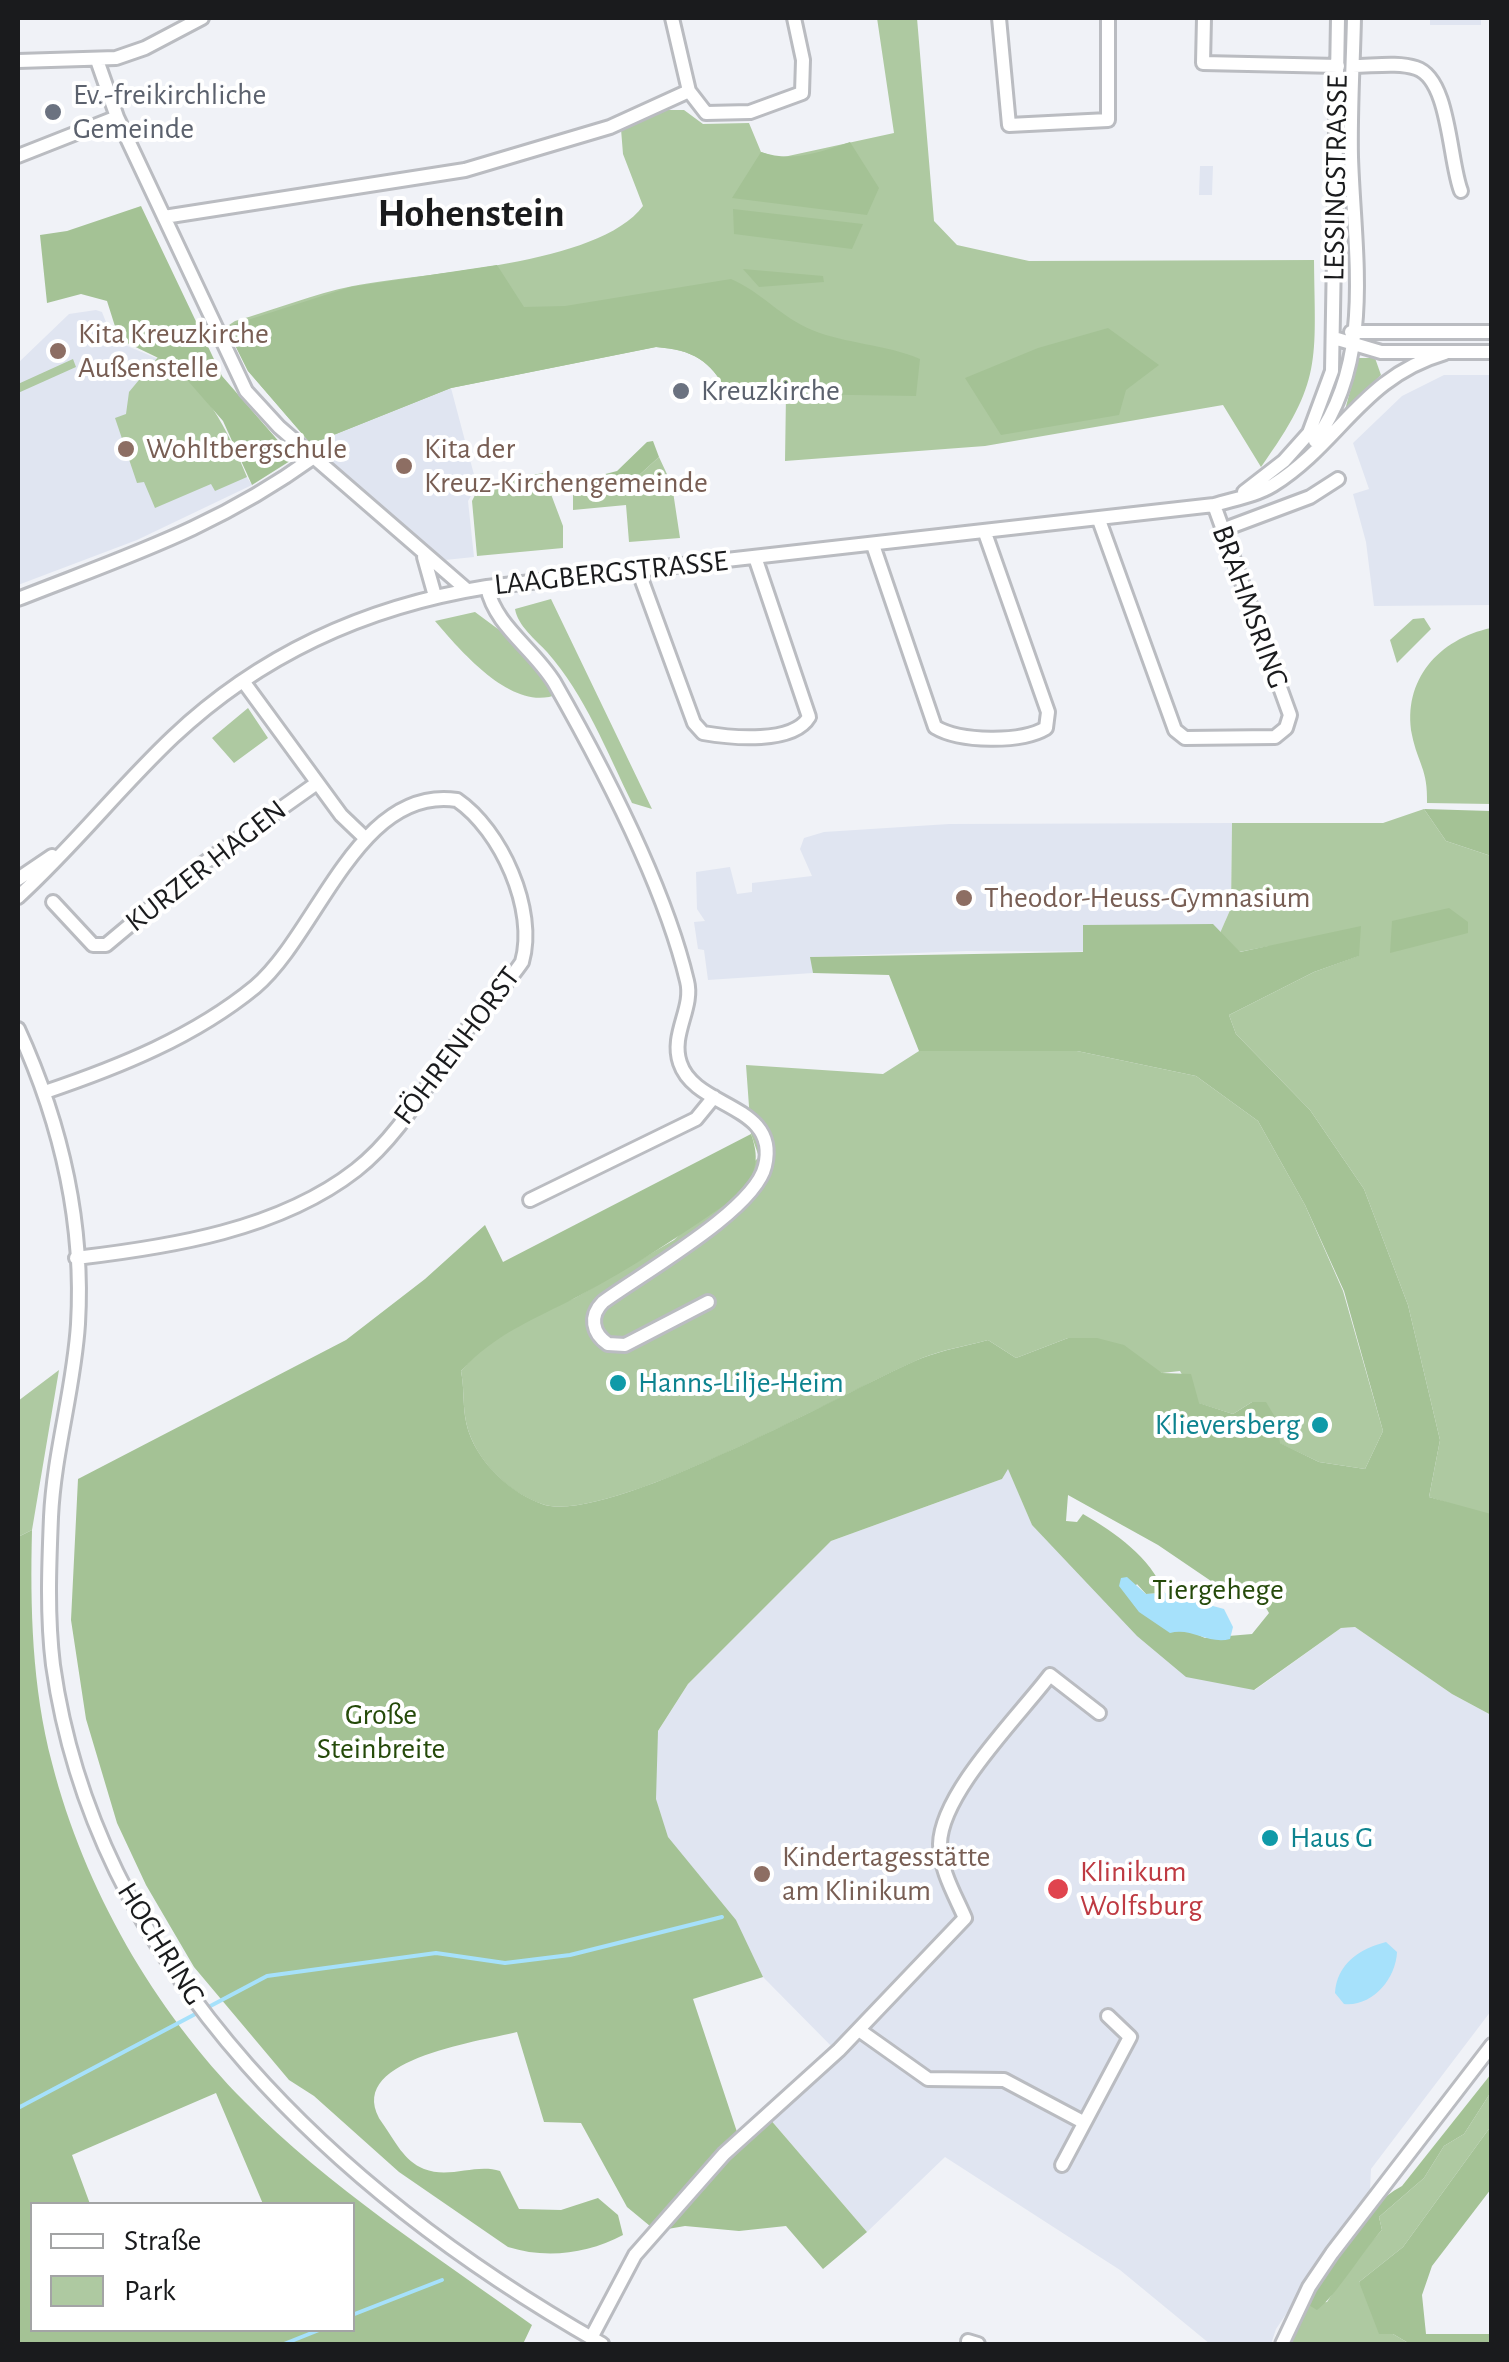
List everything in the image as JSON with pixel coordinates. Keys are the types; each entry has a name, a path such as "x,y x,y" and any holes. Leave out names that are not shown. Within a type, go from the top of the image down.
{"street":[{"path":"18,61 97,60 144,48 202,18"},
{"path":"672,18 689,92 706,114 750,112 802,92 803,60 794,18"},
{"path":"1000,18 1009,126 1108,120 1108,18"},
{"path":"1204,18 1203,63 1338,66"},
{"name":"LESSINGSTRASSE","path":"1334,338 1338,18"},
{"name":"LESSINGSTRASSE","path":"1354,18 1356,330"},
{"path":"97,60 117,116 246,391 314,458 467,590"},
{"name":"LESSINGSTRASSE","path":"1353,66 1412,66 1426,72 1438,91 1449,130 1451,167 1461,191"},
{"path":"164,218 465,170 575,138 689,92"},
{"path":"18,156 117,116"},
{"path":"1334,338 1356,330 1492,332"},
{"name":"LAAGBERGSTRASSE","path":"1302,460 1338,403 1355,347 1356,330"},
{"path":"1334,338 1355,347 1492,352"},
{"name":"LAAGBERGSTRASSE","path":"1234,500 1284,461 1309,432 1328,390 1334,338"},
{"name":"LAAGBERGSTRASSE","path":"18,897 171,739 242,681 320,635 435,596 487,587 1099,520 1234,500 1270,486 1334,432 1388,377 1444,353"},
{"path":"18,599 182,537 230,513 314,458"},
{"path":"1222,530 1310,498 1338,478"},
{"name":"BRAHMSRING","path":"1099,520 1175,730 1185,738 1275,737 1286,728 1290,715 1214,505"},
{"path":"873,545 935,728 949,736 1032,737 1046,728 1048,712 985,532"},
{"path":"422,555 435,596"},
{"path":"638,570 694,723 712,734 788,734 803,728 809,717 755,557"},
{"path":"487,587 500,619 547,671 630,832 689,987 678,1036 679,1062 693,1084 757,1125 766,1152 760,1179 742,1202 603,1302 594,1317 595,1328 608,1344 624,1345 708,1302"},
{"name":"KURZER HAGEN","path":"242,681 316,783 364,837"},
{"name":"KURZER HAGEN","path":"53,902 93,944 106,945 204,862 316,783"},
{"name":"FÖHRENHORST","path":"45,1092 176,1039 251,990 281,962 364,837 384,820 434,801 457,800 471,810 506,864 526,932 522,962 401,1122 358,1168 304,1202 223,1231 142,1250 76,1258"},
{"name":"LAAGBERGSTRASSE","path":"18,879 70,844"},
{"name":"HOCHRING","path":"18,1029 45,1092 66,1171 76,1258 78,1323 52,1511 48,1605 54,1665 72,1750 108,1851 147,1932 180,1981 273,2095 380,2191 518,2293 596,2342 648,2238 724,2154 859,2030 965,1918 947,1875 940,1844 945,1818 958,1794 1050,1675 1100,1713"},
{"path":"530,1200 696,1119 714,1097"},
{"path":"1062,2165 1130,2037 1108,2016"},
{"path":"859,2030 928,2079 1004,2080 1083,2122"},
{"path":"1282,2344 1309,2287 1332,2254 1492,2045"}],"shaded area":[{"path":"1430,18 1481,18 1481,25 1430,25"},
{"path":"1200,166 1213,166 1212,195 1199,195"},
{"name":"Wohltbergschule","path":"102,312 113,340 175,366 252,485 137,540 18,585 18,363 69,314"},
{"path":"1444,375 1491,375 1491,605 1374,606 1366,542 1353,494 1369,489 1353,443 1402,396"},
{"name":"Kita der Kreuz-Kirchengemeinde","path":"451,388 477,486 468,501 474,557 445,560 311,444"},
{"name":"Theodor-Heuss-Gymnasium","path":"1232,823 1231,908 1220,933 1162,952 967,951 811,957 813,973 708,980 704,950 698,949 694,922 705,921 697,909 696,872 730,867 737,894 752,892 752,883 812,876 800,849 804,838 824,832 949,824"},
{"name":"Klinikum Wolfsburg","path":"1008,1467 1032,1525 1077,1571 1255,1690 1341,1628 1355,1627 1452,1694 1491,1715 1491,2011 1371,2169 1370,2190 1276,2329 1271,2344 1210,2344 1120,2270 945,2157 867,2232 769,2118 840,2055 763,1977 693,1998 617,1796 688,1684 831,1541 1002,1479"}],"green space":[{"path":"877,18 917,18 934,221 957,245 1029,261 1314,260 1311,369 1296,413 1261,467 1223,405 985,446 785,461 786,394 728,393 699,359 656,347 451,388 311,444 248,371 226,327 235,321 353,286 550,254 589,242 621,226 643,206 623,154 621,129 664,110 684,110 703,124 749,123 761,152 779,158 894,133"},
{"path":"850,142 879,188 867,215 732,198 761,152 795,156"},
{"path":"141,206 222,376 288,452 290,461 252,485 223,421 175,366 119,339 107,301 81,294 47,303 40,235 67,231"},
{"path":"733,209 863,224 852,249 734,234"},
{"path":"497,265 524,307 565,306 731,279 812,330 920,359 916,396 728,393 699,359 656,347 451,388 311,444 248,371 226,327 350,287"},
{"path":"743,269 823,276 824,282 759,287"},
{"path":"1108,328 1159,365 1126,390 1119,415 1001,435 965,378 1038,348"},
{"path":"158,357 189,379 213,408 247,477 215,491 211,484 155,508 144,482 137,483 115,418 126,414 129,392"},
{"path":"1359,358 1375,358 1381,375 1345,410"},
{"path":"73,359 76,367 18,393 18,384"},
{"path":"653,441 659,457 626,487 573,494 571,483 617,471 647,442"},
{"path":"659,457 672,485 680,538 629,542 626,505 573,510 573,494 626,487"},
{"path":"543,473 563,526 563,548 477,556 472,501 480,485"},
{"path":"551,599 652,809 632,803 573,687 517,615 515,609"},
{"path":"475,612 502,632 558,694 541,698 506,687 473,662 435,621"},
{"path":"1424,618 1431,629 1397,663 1390,640 1413,619"},
{"path":"1491,628 1491,804 1427,803 1426,782 1410,715 1419,680 1441,652"},
{"path":"248,708 268,738 234,763 212,738"},
{"path":"1424,809 1446,841 1491,856 1489,1516 1429,1497 1440,1440 1408,1305 1364,1189 1310,1110 1236,1034 1229,1015 1314,972 1358,956 1270,946 1239,952 1220,933 1231,908 1232,823 1383,823"},
{"path":"1424,809 1491,811 1491,856 1446,841"},
{"path":"1449,908 1468,922 1468,933 1390,953 1392,921"},
{"name":"Große Steinbreite","path":"1213,924 1240,952 1361,926 1359,956 1314,972 1229,1015 1236,1034 1310,1110 1364,1189 1408,1305 1440,1440 1429,1497 1491,1514 1491,1715 1452,1694 1355,1627 1341,1628 1254,1690 1186,1677 1137,1636 1032,1525 1008,1469 1002,1479 831,1541 688,1684 658,1731 656,1799 668,1837 736,1920 763,1977 693,1999 740,2141 769,2118 867,2232 823,2269 786,2226 739,2231 685,2226 656,2231 627,2207 581,2123 544,2122 517,2032 446,2049 395,2069 379,2084 374,2102 396,2144 424,2169 500,2171 519,2209 561,2210 598,2198 618,2215 623,2235 595,2247 566,2253 508,2247 399,2172 314,2096 289,2080 194,1967 146,1885 117,1823 86,1719 71,1620 78,1479 346,1340 425,1279 485,1225 503,1262 751,1134 756,1153 754,1168 735,1198 618,1274 501,1337 461,1371 465,1416 474,1444 492,1470 515,1490 542,1504 574,1506 619,1495 729,1451 922,1358 988,1340 1016,1358 1068,1338 1097,1338 1124,1345 1162,1373 1191,1374 1199,1403 1233,1414 1252,1402 1266,1402 1275,1417 1280,1443 1319,1462 1365,1469 1383,1431 1344,1291 1305,1205 1258,1121 1196,1076 1077,1051 919,1051 889,975 813,973 810,957 1083,952 1083,925","holes":["1068,1495 1158,1545 1211,1581 1259,1596 1269,1613 1252,1634 1205,1638 1135,1606 1128,1595 1137,1584 1146,1594 1165,1593 1158,1580 1131,1547 1096,1522 1083,1514 1077,1522 1066,1521"]},
{"path":"919,1051 1077,1051 1196,1076 1258,1121 1305,1205 1343,1291 1383,1431 1365,1469 1319,1462 1279,1443 1275,1417 1252,1402 1233,1414 1198,1403 1180,1371 1162,1373 1068,1338 1016,1358 988,1340 930,1355 729,1451 619,1495 574,1506 542,1504 503,1481 482,1458 468,1430 461,1371 478,1352 525,1319 575,1298 674,1240 759,1157 751,1134 746,1065 883,1074"},
{"path":"59,1370 32,1530 18,1537 18,1401"},
{"path":"32,1530 36,1676 52,1763 83,1856 103,1901 152,1987 212,2066 277,2133 383,2219 532,2325 523,2344 18,2344 18,1537"},
{"path":"1491,2074 1491,2092 1464,2134 1444,2146 1424,2178 1379,2217 1382,2230 1324,2303 1317,2310 1307,2304 1360,2223 1402,2186"},
{"path":"1491,2092 1491,2126 1403,2247 1359,2282 1393,2334 1410,2344 1291,2344 1307,2304 1327,2302 1352,2263 1382,2230 1379,2217 1424,2178 1444,2146 1464,2134"},
{"path":"1491,2126 1491,2189 1432,2266 1422,2295 1426,2334 1491,2334 1491,2344 1410,2344 1393,2334 1379,2334 1359,2282 1403,2247"}],"water":[{"path":"1127,1577 1146,1594 1165,1593 1224,1609 1233,1627 1230,1639 1170,1633 1139,1612 1119,1586 1121,1578"},
{"path":"1386,1942 1397,1952 1387,1981 1364,2001 1344,2004 1335,1993 1345,1966 1367,1949"}],"waterway":[{"path":"18,2108 267,1976 436,1953 505,1963 570,1955 722,1917"},
{"path":"355,2314 442,2280"},
{"path":"284,2344 314,2332"}],"place":[{"name":"Ev.-freikirchliche Gemeinde","path":"53,112"},
{"name":"Kita Kreuzkirche Außenstelle","path":"58,351"},
{"name":"Kreuzkirche","path":"681,391"},
{"name":"Wohltbergschule","path":"126,449"},
{"name":"Kita der Kreuz-Kirchengemeinde","path":"404,466"},
{"name":"Theodor-Heuss-Gymnasium","path":"964,898"},
{"name":"Hanns-Lilje-Heim","path":"618,1383"},
{"name":"Klieversberg","path":"1320,1425"},
{"name":"Haus G","path":"1270,1838"},
{"name":"Kindertagesstätte am Klinikum","path":"762,1874"},
{"name":"Klinikum Wolfsburg","path":"1058,1889"}],"district":[{"name":"Hohenstein","path":"471,214"}],"park label":[{"name":"Tiergehege","path":"1218,1590"}]}
